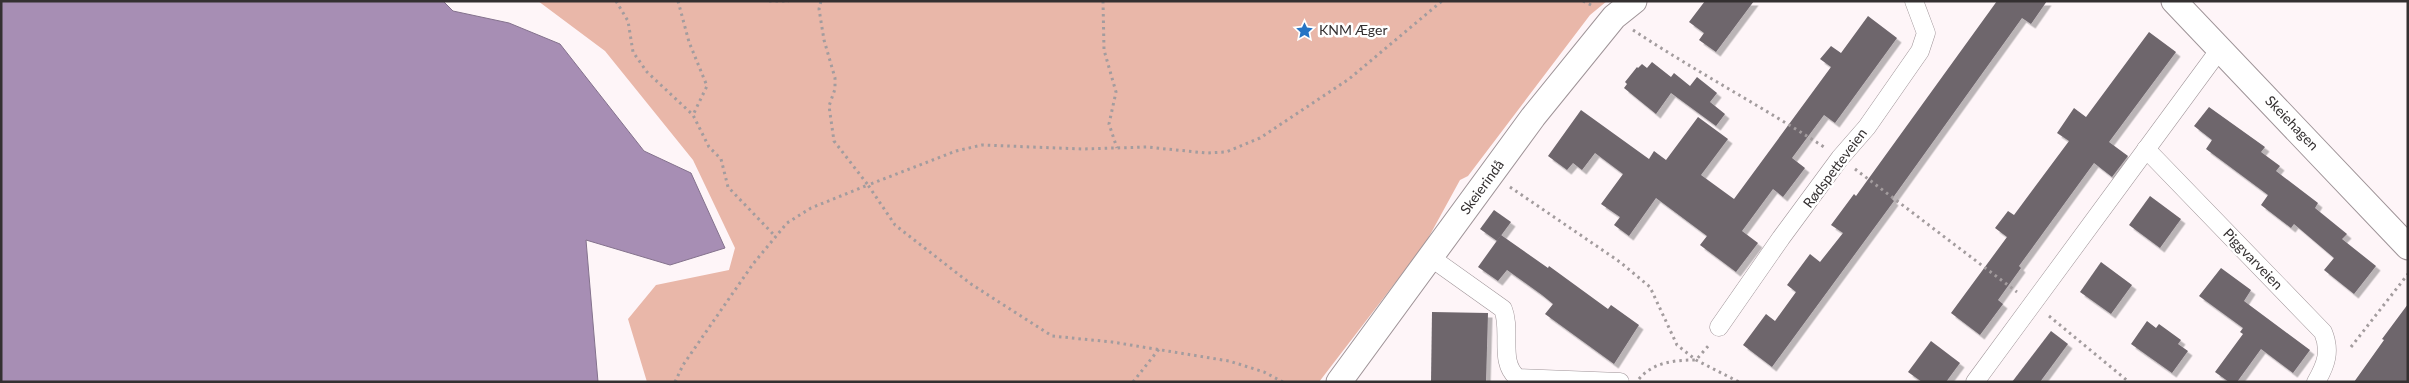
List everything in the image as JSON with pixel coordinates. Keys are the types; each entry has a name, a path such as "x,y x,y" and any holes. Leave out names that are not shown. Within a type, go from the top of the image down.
{"street":[{"name":"Skeierindå","path":"1339,382 1533,117 1614,17 1634,1"},
{"name":"Rødspetteveien","path":"1719,327 1840,158 1867,127 1920,51 1926,32 1914,1"},
{"name":"Skeiehagen","path":"2174,1 2408,247"},
{"path":"1976,382 2032,303 2220,49"},
{"name":"Piggvarveien","path":"2146,149 2323,332 2328,353 2323,370 2316,382"},
{"path":"1430,257 1503,310 1507,318 1508,364 1512,373 1518,378 1620,382"}],"path":[{"path":"616,1 628,21 633,52 647,72 693,115 709,147 721,160 728,187 775,236"},
{"path":"678,1 689,42 707,86 693,115"},
{"path":"769,1 789,1"},
{"path":"821,1 819,9 824,40 835,78 835,89 829,106 834,141 868,185 895,225 972,284 1052,336 1159,349 1229,361 1264,372 1283,382"},
{"path":"1104,1 1104,50 1116,92 1109,124 1117,148"},
{"path":"675,382 683,365 775,236 786,223 811,208 956,151 982,145 1060,148 1147,147 1216,154 1240,147 1268,132 1349,79 1442,1"},
{"path":"1583,1 1614,17 1675,58 1771,112 1840,158 2083,342 2129,382"},
{"path":"1490,176 1620,262 1650,287 1678,345 1696,360 1738,382"},
{"path":"2351,347 2408,274"},
{"path":"1637,382 1645,372 1667,362 1696,360 1711,342 1719,327"},
{"path":"1133,382 1159,349"}],"shaded area":[{"path":"1,1 443,1 453,11 509,23 560,44 644,151 691,173 725,248 670,265 586,240 598,382 1,382"},
{"path":"538,1 1607,1 1590,15 1468,176 1460,180 1425,244 1319,382 647,382 628,319 656,285 729,270 735,248 693,160 605,51"}],"building":[{"path":"1705,1 1754,1 1716,52 1699,40 1704,33 1689,22"},
{"path":"1997,1 2047,1 2031,24 2022,18 1892,199 1894,201 1772,367 1743,345 1766,314 1775,321 1796,292 1787,285 1810,254 1820,262 1843,233 1831,225 1854,194 1856,196"},
{"path":"1868,16 1897,38 1835,123 1824,115 1792,158 1805,168 1783,197 1773,189 1742,231 1758,243 1736,272 1700,245 1707,236 1656,198 1629,236 1614,225 1620,217 1601,204 1623,174 1595,153 1582,170 1573,163 1567,170 1548,156 1581,110 1649,159 1654,151 1666,160 1698,117 1728,139 1701,175 1734,199 1831,67 1820,59 1831,46 1841,53"},
{"path":"2149,32 2176,52 2109,142 2128,156 2112,177 2094,163 2019,266 2021,268 1998,300 2003,304 1980,335 1951,313 2007,237 1995,228 2008,211 2014,215 2069,141 2057,133 2074,108 2086,117"},
{"path":"1652,62 1671,77 1674,73 1690,86 1697,77 1717,93 1710,102 1725,114 1716,126 1671,93 1656,114 1624,88 1627,84 1625,82 1637,67 1642,64 1647,68"},
{"path":"2209,107 2265,147 2261,152 2280,166 2276,171 2318,203 2315,208 2347,234 2342,239 2376,266 2354,294 2324,270 2334,258 2294,224 2291,228 2261,205 2268,195 2206,149 2212,140 2194,126"},
{"path":"2150,196 2181,219 2160,248 2129,225"},
{"path":"1494,210 1511,222 1497,241 1480,229"},
{"path":"1501,235 1548,268 1549,266 1608,309 1611,305 1639,325 1614,364 1545,314 1553,304 1507,270 1498,281 1478,267"},
{"path":"2101,262 2132,285 2111,314 2080,292"},
{"path":"2221,268 2251,290 2244,301 2310,350 2293,373 2261,349 2237,382 2229,382 2215,372 2243,334 2240,332 2243,328 2199,296"},
{"path":"2408,304 2408,382 2354,382 2384,340 2382,339"},
{"path":"1432,312 1488,313 1486,382 1431,382"},
{"path":"2147,321 2156,328 2159,324 2181,340 2178,344 2188,351 2172,373 2131,344"},
{"path":"2051,331 2068,344 2040,382 2012,382"},
{"path":"1931,341 1960,363 1946,382 1922,382 1908,372"}],"place":[{"name":"KNM Æger","path":"1305,30"}]}
